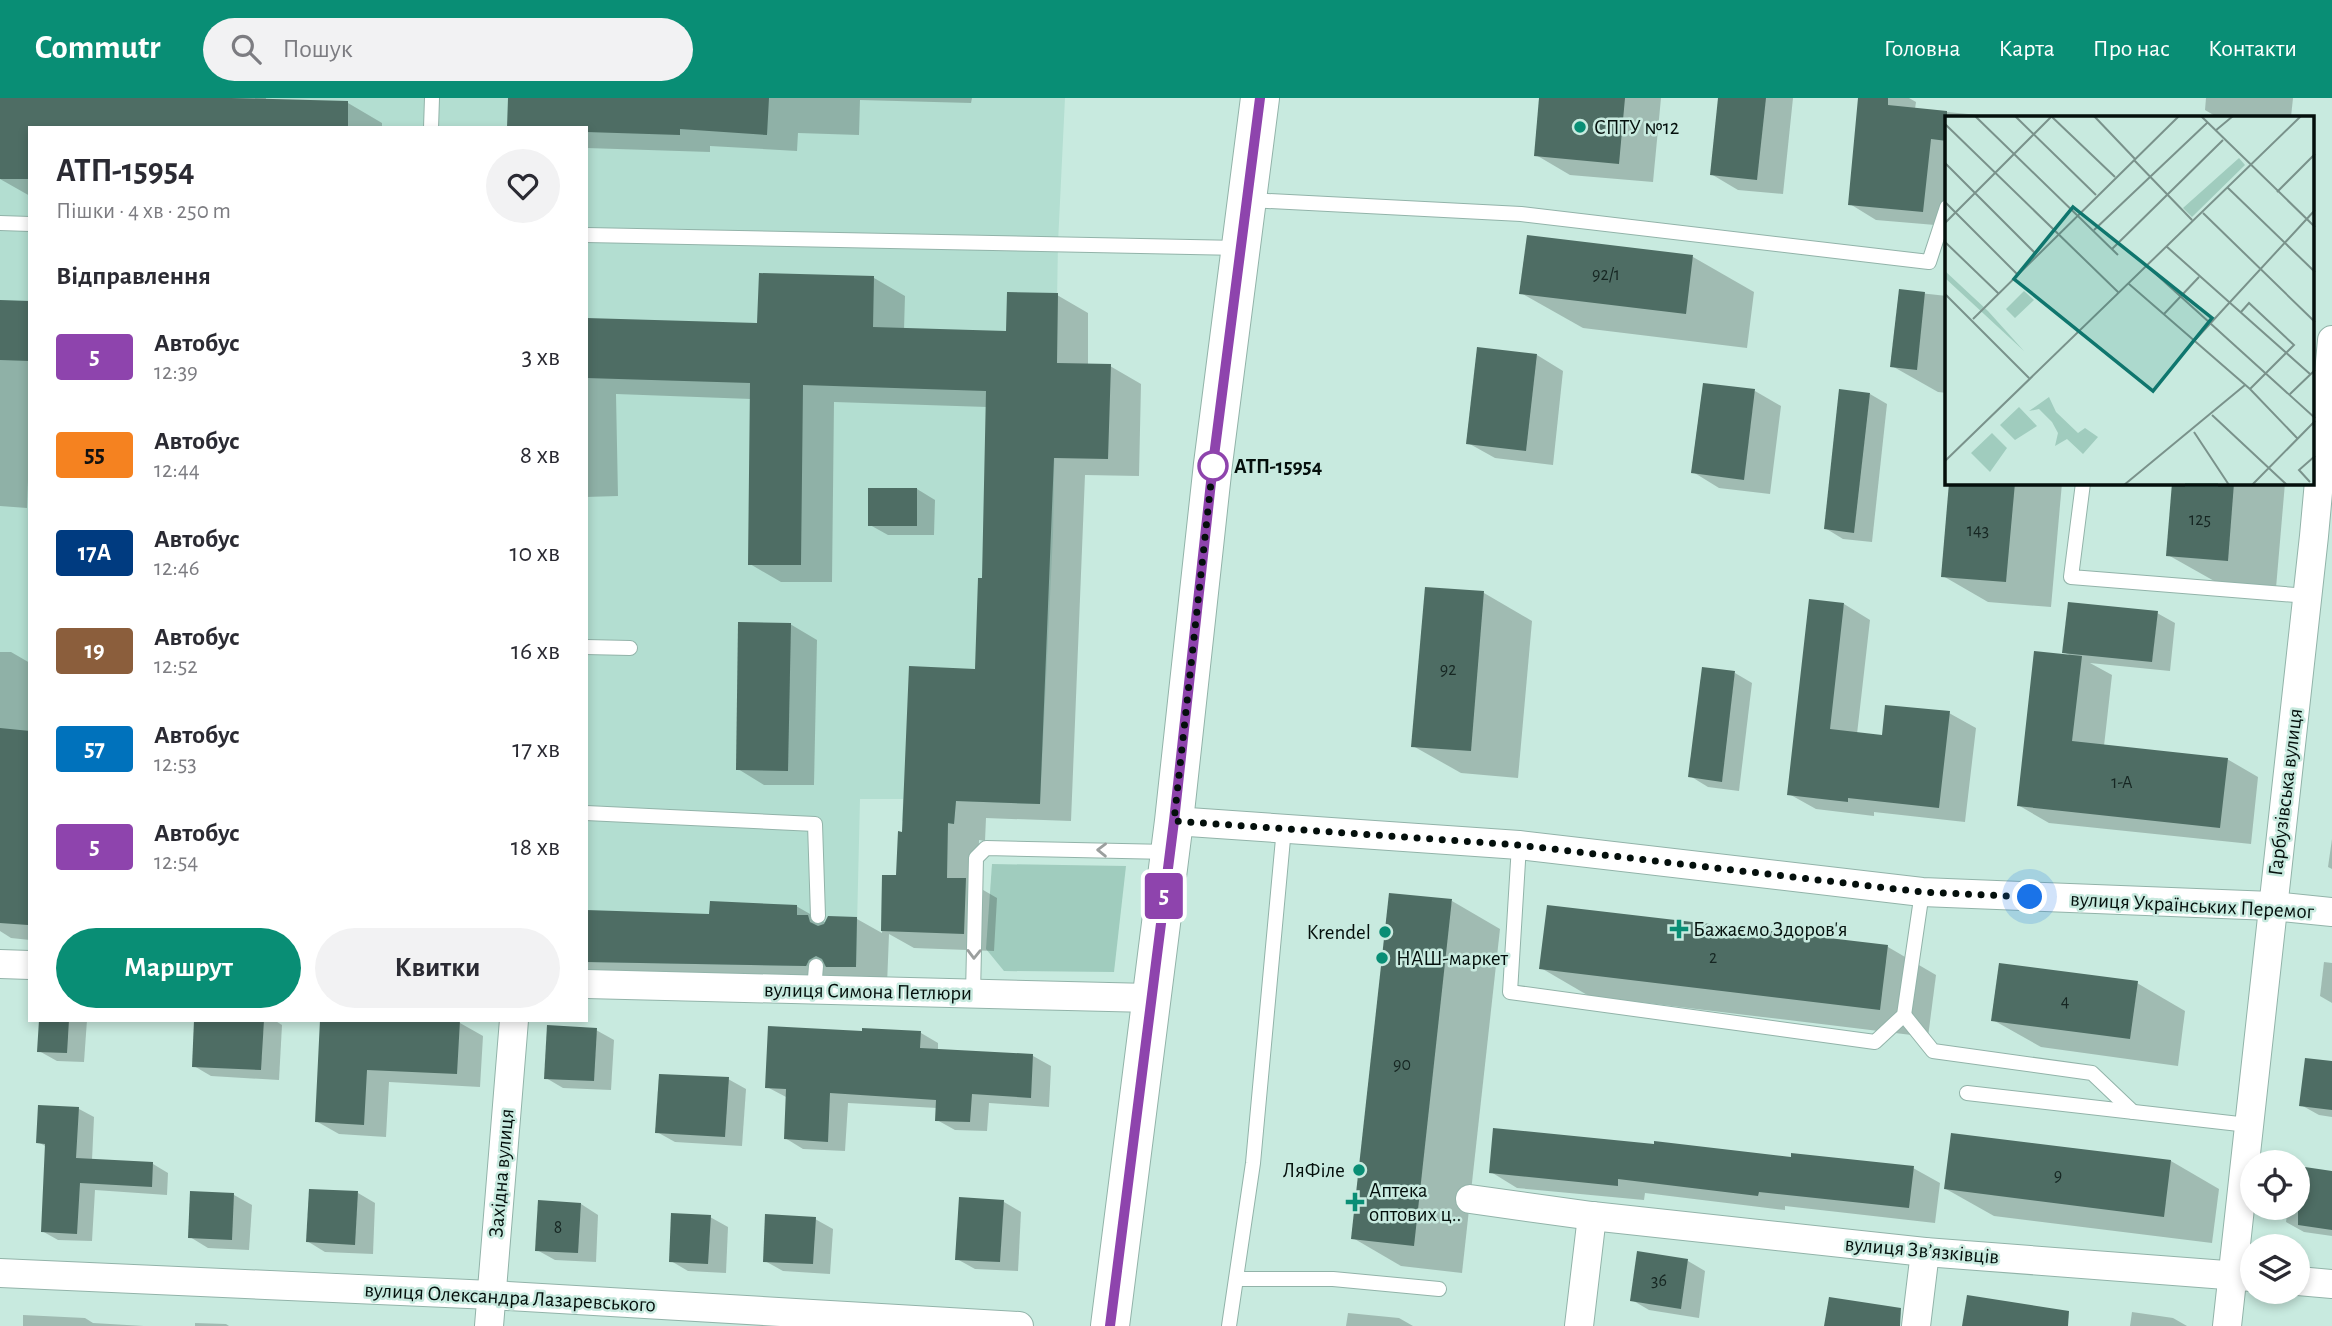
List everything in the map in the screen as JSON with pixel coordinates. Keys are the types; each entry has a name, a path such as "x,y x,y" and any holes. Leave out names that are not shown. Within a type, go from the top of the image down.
{"main road":[{"path":"1110,1326 1172,836 1213,464 1260,98"}],"street":[{"name":"Гарбузівська вулиця","path":"2244,1234 2248,1125 2272,906 2308,596 2323,537 2332,340"},
{"name":"вулиця Українських Перемог","path":"1172,836 1284,828 1518,845 1922,892 2272,906 2332,912"},
{"path":"0,964 28,965"},
{"name":"вулиця Симона Петлюри","path":"588,984 815,978 973,994 1150,998"},
{"name":"Західна вулиця","path":"489,1326 514,1022"},
{"name":"вулиця Звʼязківців","path":"1470,1199 1592,1216 1925,1252 2240,1276"},
{"path":"1579,1326 1592,1216"},
{"path":"1916,1326 1925,1252"},
{"name":"вулиця Олександра Лазаревського","path":"0,1273 491,1295 1019,1326"},
{"path":"2310,1282 2332,1284"},
{"name":"Гарбузівська вулиця","path":"2227,1326 2240,1283"}],"lane":[{"path":"431,126 432,98"},
{"path":"1248,200 1521,214 1929,262 1945,213"},
{"path":"0,223 28,224"},
{"path":"588,235 1241,248"},
{"path":"2083,485 2071,577 2308,596"},
{"path":"588,647 630,648"},
{"path":"588,813 815,824 818,916"},
{"path":"1229,1326 1253,1163 1284,828"},
{"path":"973,994 975,858 986,848 1172,836"},
{"path":"1518,845 1510,992 1875,1042 1904,1015 1922,892"},
{"path":"1904,1015 1933,1051 2092,1073 2133,1112"},
{"path":"1967,1093 2248,1125"},
{"path":"1237,1279 1333,1279 1439,1289"}],"shaded area":[{"path":"0,98 1065,98 1058,243 1053,535 1040,804 956,801 954,824 902,821 903,799 860,799 856,967 588,962 588,126 28,126 28,808 0,805"},
{"path":"992,864 1126,866 1114,972 1004,971 986,949"}],"building":[{"path":"0,98 348,101 348,126 28,126 28,179 0,179"},
{"path":"508,98 769,98 767,135 680,129 680,135 588,132 588,126 507,126"},
{"name":"СПТУ №12","path":"1539,98 1625,98 1619,164 1534,156"},
{"path":"1718,98 1766,98 1757,180 1710,175"},
{"path":"1858,98 1888,98 1888,105 1947,111 1945,141 1931,139 1923,212 1848,205"},
{"path":"1527,235 1693,255 1686,314 1519,294"},
{"path":"759,273 874,276 873,327 1006,331 1007,292 1058,293 1057,363 1111,364 1108,459 1054,458 1040,804 956,801 954,824 948,823 947,878 966,878 964,934 881,931 882,875 896,875 898,831 902,832 909,666 975,669 978,578 982,578 986,391 803,385 801,565 748,565 750,383 588,378 588,318 757,323"},
{"path":"1899,289 1925,292 1917,370 1890,367"},
{"path":"0,300 28,301 28,361 0,360"},
{"path":"1477,347 1537,354 1526,451 1466,444"},
{"path":"1703,383 1755,389 1744,480 1691,473"},
{"path":"1839,389 1870,393 1854,533 1824,529"},
{"path":"1949,485 2015,485 2006,582 1941,577"},
{"path":"2172,485 2234,485 2228,561 2166,556"},
{"path":"868,488 917,488 917,526 868,526"},
{"path":"1425,587 1484,591 1471,751 1411,747"},
{"path":"1809,599 1844,603 1830,729 1882,735 1885,705 1950,711 1939,808 1848,798 1848,802 1787,795"},
{"path":"2068,602 2158,611 2152,662 2062,653"},
{"path":"738,622 791,623 788,771 736,770"},
{"path":"2034,651 2082,656 2072,741 2228,758 2220,828 2017,806"},
{"path":"1702,667 1735,671 1722,782 1688,777"},
{"path":"0,728 28,731 28,925 0,923"},
{"path":"1389,893 1452,899 1414,1246 1351,1239"},
{"path":"710,901 797,905 797,915 808,915 810,922 818,926 824,924 828,916 857,917 856,967 826,967 822,959 816,956 809,960 806,966 588,962 588,910 709,914"},
{"path":"1547,905 1888,945 1880,1010 1539,969"},
{"path":"1999,963 2138,981 2130,1039 1991,1021"},
{"path":"39,1022 69,1022 67,1053 37,1052"},
{"path":"194,1022 264,1022 261,1070 192,1067"},
{"path":"320,1022 460,1022 457,1074 367,1070 364,1125 315,1122"},
{"path":"547,1025 597,1028 594,1081 544,1079"},
{"path":"768,1026 921,1031 920,1048 1033,1054 1031,1098 972,1094 970,1122 935,1121 936,1100 830,1093 828,1142 784,1139 786,1089 765,1088"},
{"path":"2305,1058 2332,1061 2332,1110 2299,1106"},
{"path":"659,1074 729,1077 725,1137 655,1133"},
{"path":"38,1105 79,1107 76,1158 153,1162 152,1187 80,1183 77,1234 41,1232 45,1144 36,1143"},
{"path":"1493,1128 1914,1166 1909,1208 1759,1192 1758,1196 1618,1179 1618,1186 1489,1173"},
{"path":"1951,1133 2171,1160 2164,1217 1944,1189"},
{"path":"2310,1168 2332,1171 2332,1230 2298,1225 2298,1220 2310,1220"},
{"path":"309,1189 358,1191 355,1245 306,1242"},
{"path":"190,1191 234,1193 232,1240 188,1238"},
{"path":"959,1197 1004,1200 1000,1262 955,1260"},
{"path":"538,1200 581,1203 578,1253 535,1251"},
{"path":"671,1213 711,1215 708,1264 669,1262"},
{"path":"765,1214 816,1217 813,1264 763,1262"},
{"path":"1637,1251 1688,1259 1681,1309 1630,1301"},
{"path":"1967,1295 2069,1311 2068,1326 1962,1326"},
{"path":"1829,1297 1901,1308 1900,1326 1824,1326"}],"bus line":[{"name":"5","path":"1110,1326 1174,821 1213,464 1260,98"}],"place":[{"name":"СПТУ №12","path":"1580,127"},
{"name":"АТП-15954","path":"1213,466"},
{"name":"Бажаємо Здоров'я","path":"1679,929"},
{"name":"Krendel","path":"1385,932"},
{"name":"НАШ-маркет","path":"1382,958"},
{"name":"ЛяФіле","path":"1359,1170"},
{"name":"Аптека оптових ц..","path":"1355,1202"}],"route":[{"path":"1213,466 1174,821 1518,845 1922,892 2030,897"}]}
